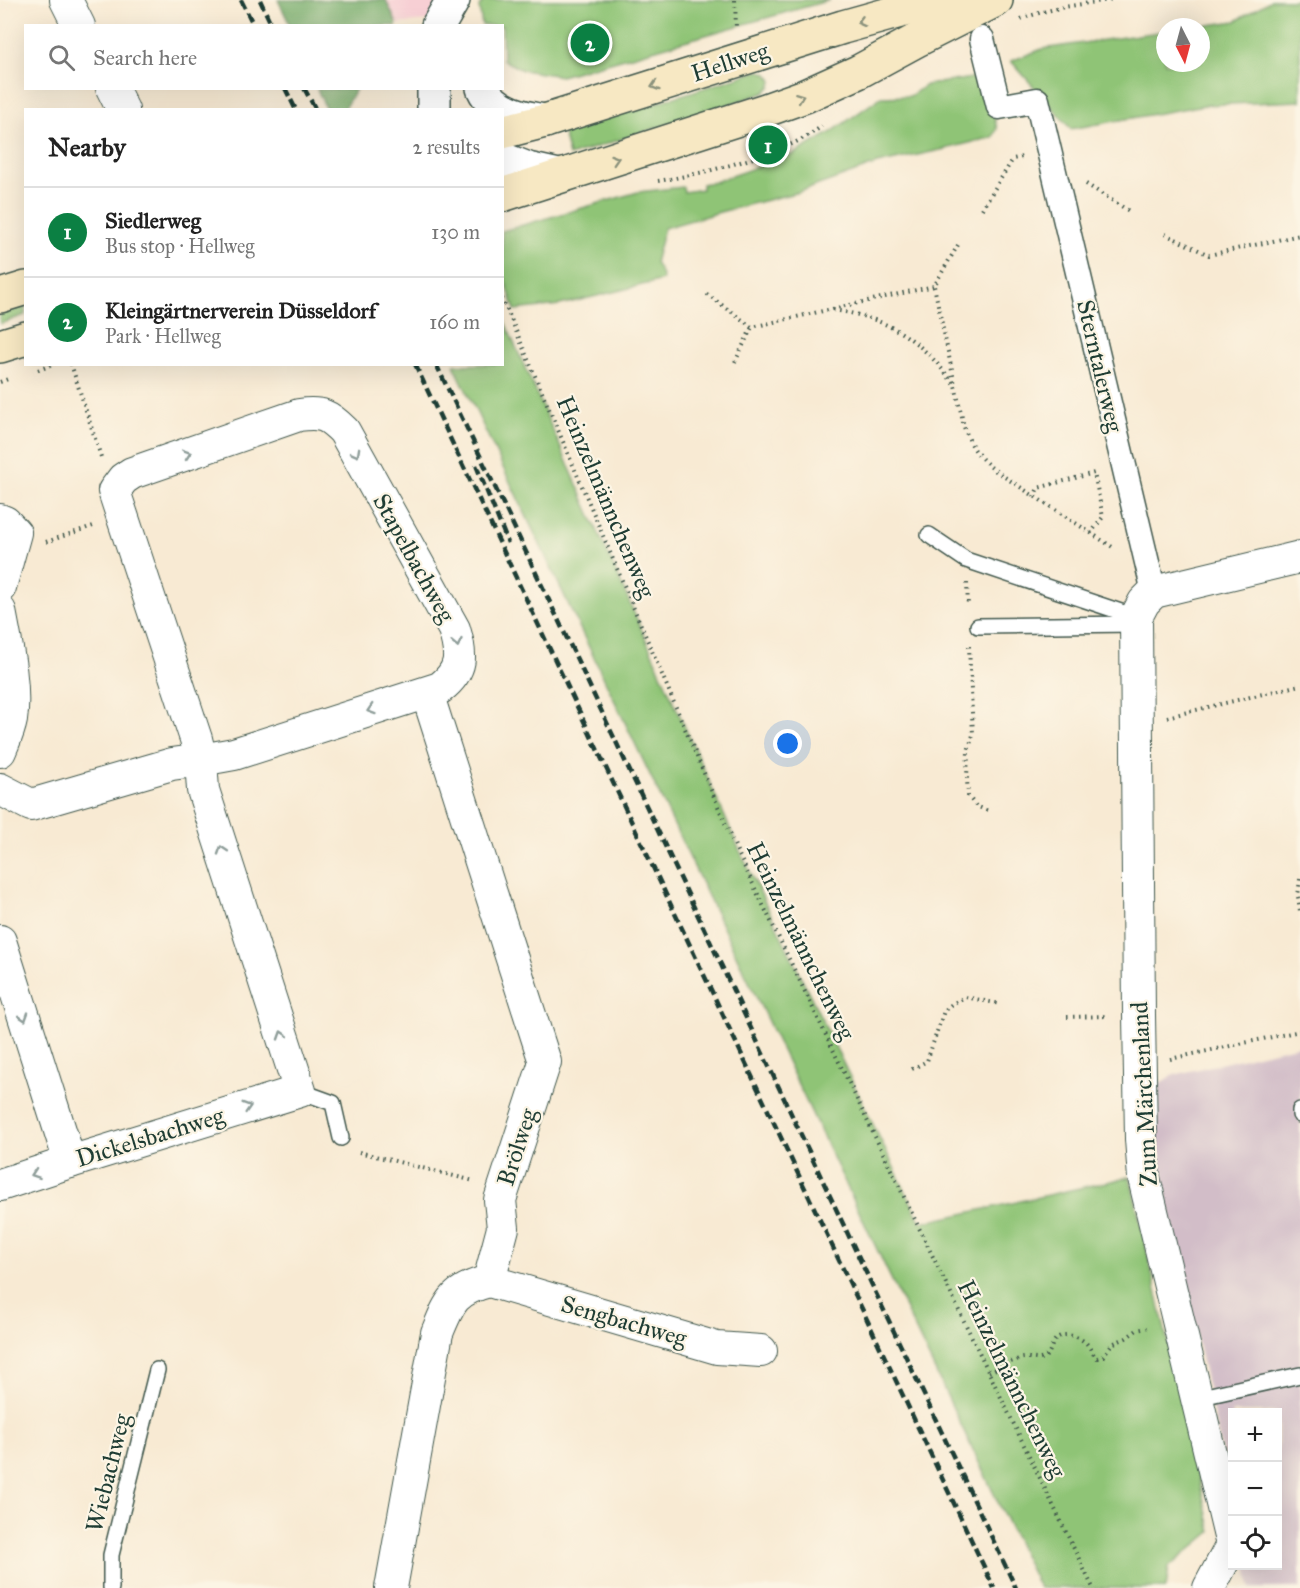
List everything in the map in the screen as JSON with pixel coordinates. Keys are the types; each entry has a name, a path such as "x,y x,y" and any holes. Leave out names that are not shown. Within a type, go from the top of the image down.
{"main road":[{"name":"Hellweg","path":"504,131 545,121 843,27 904,10 959,0"},
{"path":"504,194 805,96 858,72 996,0"},
{"path":"0,296 24,289"},
{"path":"0,346 24,339"}],"street":[{"path":"66,0 78,24"},
{"path":"439,24 453,0"},
{"path":"459,0 460,24"},
{"name":"Sterntalerweg","path":"982,39 999,107 1037,100 1152,582"},
{"path":"113,90 122,108"},
{"path":"486,98 501,108"},
{"path":"504,110 527,119 545,121"},
{"path":"504,160 528,169 559,176"},
{"name":"Stapelbachweg","path":"0,789 31,805 172,764 234,754 440,688 451,680 460,662 459,645 454,629 344,430 331,417 316,413 288,418 132,473 123,479 118,504"},
{"path":"118,504 196,739 201,760 203,790 300,1091"},
{"path":"0,520 15,533 0,587"},
{"path":"1136,621 1152,582 1300,557"},
{"path":"0,611 8,651 12,694 11,719 0,751"},
{"name":"Zum Märchenland","path":"1136,621 1139,1015 1143,1178 1232,1545 1209,1588"},
{"name":"Brölweg","path":"427,693 545,1062 500,1200 503,1228 489,1281"},
{"path":"0,941 70,1162"},
{"name":"Dickelsbachweg","path":"0,1185 300,1091"},
{"path":"391,1588 438,1333 447,1308 462,1290 489,1281"},
{"name":"Sengbachweg","path":"489,1281 717,1348 761,1351"}],"lane":[{"path":"929,535 966,560 1136,621"},
{"path":"978,626 1136,621"},
{"path":"300,1091 333,1103 341,1138"},
{"name":"Wiebachweg","path":"111,1588 111,1555 157,1370"},
{"path":"1197,1398 1300,1376"}],"path":[{"path":"735,0 737,35"},
{"path":"655,181 712,171 793,145 825,124"},
{"path":"768,145 771,152"},
{"path":"982,208 1013,159 1050,152"},
{"path":"1057,185 1080,180 1129,212"},
{"path":"1165,234 1209,255 1300,235"},
{"path":"958,245 934,286 964,427 975,452 997,472 1092,532 1152,582"},
{"path":"708,294 752,327 934,286"},
{"name":"Heinzelmännchenweg","path":"504,303 737,850 1093,1588"},
{"path":"830,310 874,318 892,327 927,353 956,386"},
{"path":"735,362 752,327"},
{"path":"12,549 37,545 118,504 72,366"},
{"path":"1034,496 1038,488 1094,473 1103,518 1092,532"},
{"path":"966,560 968,606"},
{"path":"969,641 973,735 968,751 968,796 976,806 991,812"},
{"path":"1137,725 1300,685"},
{"path":"1300,879 1298,896 1300,910"},
{"path":"912,1069 927,1061 944,1011 952,1004 965,997 1000,1004"},
{"path":"1067,1017 1139,1015"},
{"path":"1140,1065 1300,1031"},
{"path":"341,1138 356,1151 504,1189"},
{"path":"989,1372 1024,1358 1044,1358 1053,1342 1064,1334 1085,1342 1097,1358 1103,1356 1112,1344 1137,1330 1178,1320"}],"shaded area":[{"path":"386,0 439,0 428,21 397,24"},
{"path":"1300,1045 1300,1588 1251,1588 1248,1570 1282,1570 1282,1408 1228,1408 1228,1480 1158,1161 1156,1085 1174,1075"}],"green space":[{"path":"278,0 386,0 397,24 290,24"},
{"path":"484,0 830,0 561,76 522,70 504,61 504,24 482,24 479,7"},
{"path":"1271,0 1300,0 1300,101 1205,105 1071,129 1011,61 1042,49 1156,32 1156,72 1210,72 1210,25 1236,21"},
{"path":"758,71 766,73 772,81 771,86 764,93 569,156 563,132"},
{"path":"985,76 997,129 993,137 877,164 799,192 664,228 655,263 663,280 560,305 515,310 504,277 504,230 638,192 683,187 684,192 702,189 702,184 714,182 794,154 830,133 881,97 910,96 926,85"},
{"path":"317,90 355,90 344,108 326,108"},
{"path":"24,306 24,315 0,324 0,314"},
{"path":"504,320 740,851 921,1223 1130,1177 1211,1532 1169,1567 1166,1588 1039,1588 454,366 504,366"}],"railway":[{"path":"241,0 253,24"},
{"path":"260,0 271,24"},
{"path":"286,90 295,108"},
{"path":"305,90 315,108"},
{"path":"416,366 994,1588"},
{"path":"437,366 1016,1588"},
{"path":"476,465 508,543"}],"place":[{"name":"Kleingärtnerverein Düsseldorf","path":"590,43"},
{"name":"Siedlerweg","path":"768,145"}]}
